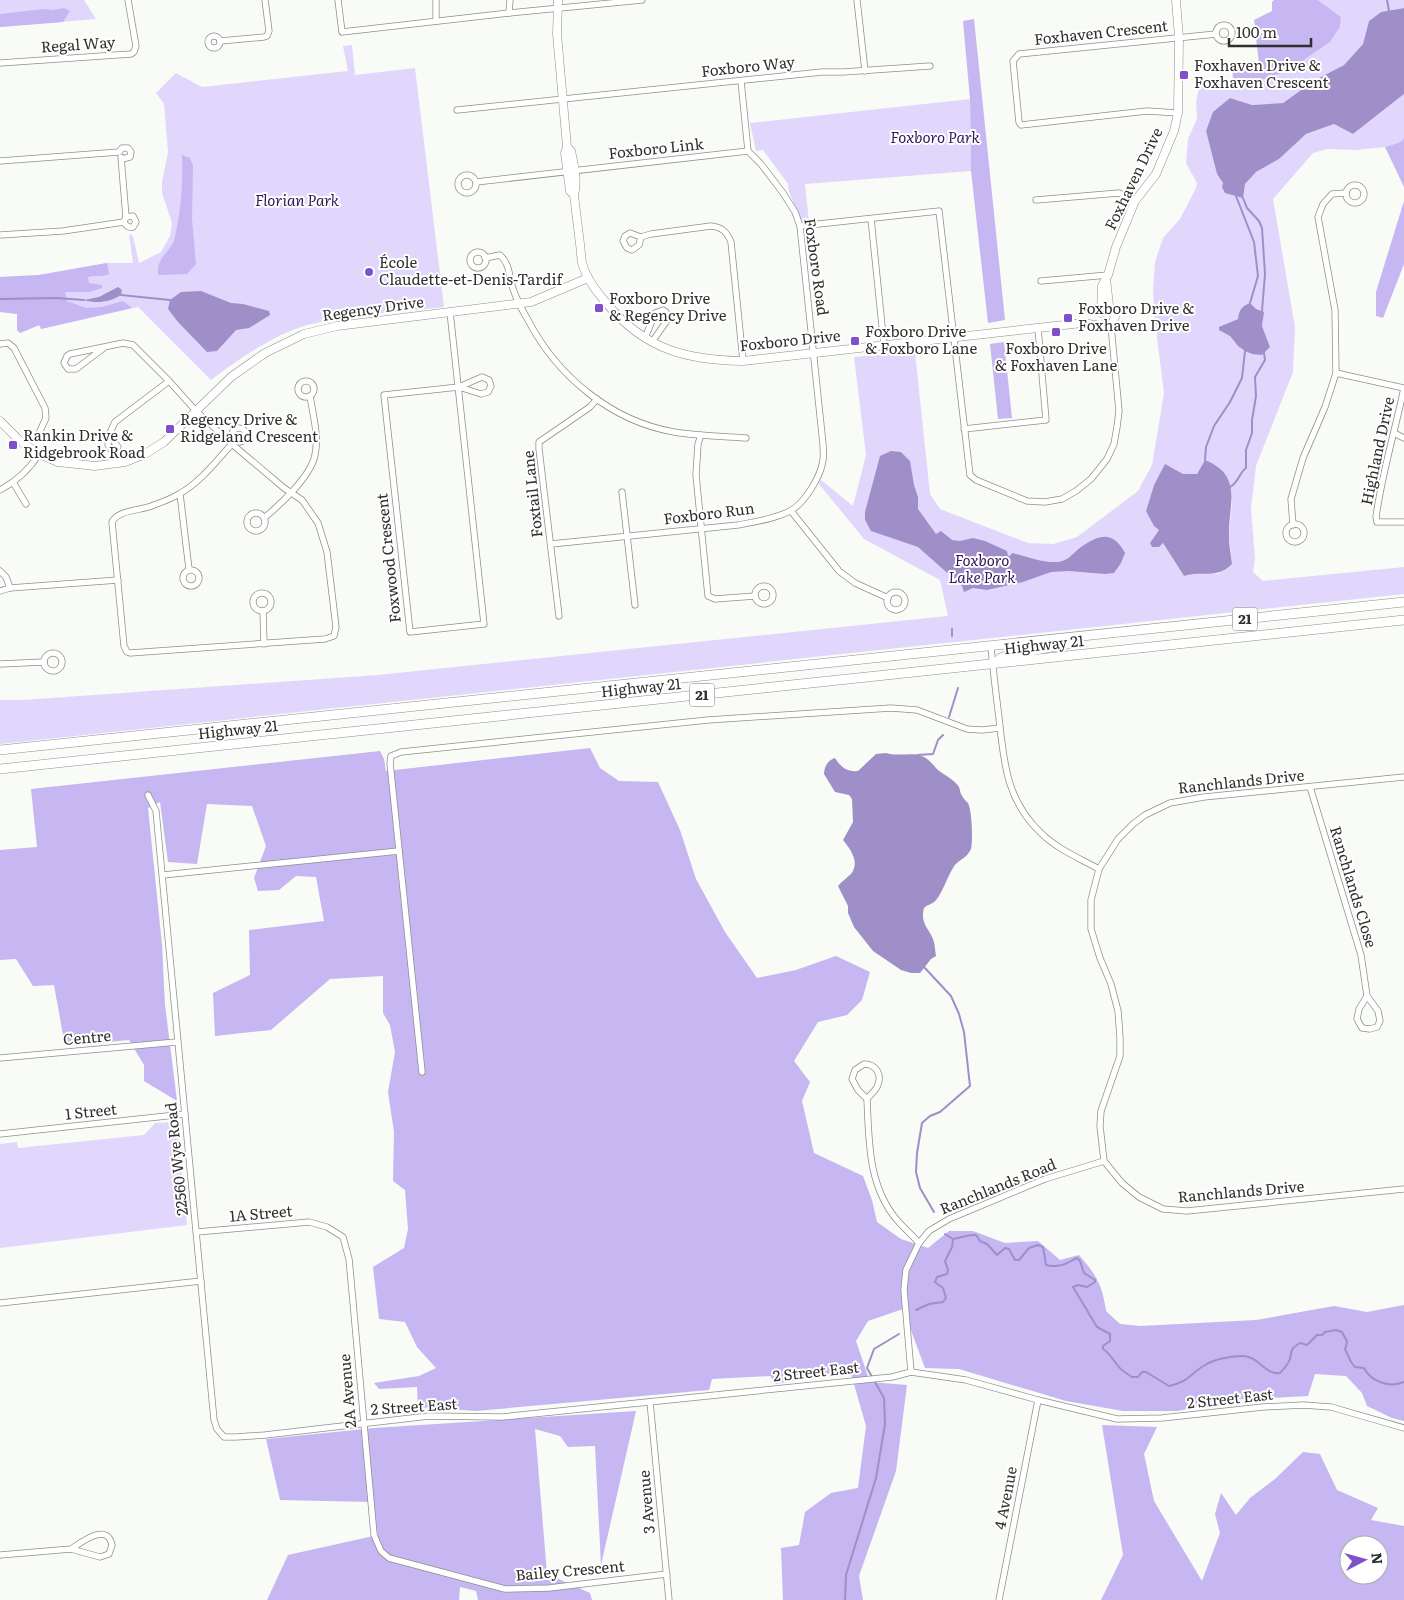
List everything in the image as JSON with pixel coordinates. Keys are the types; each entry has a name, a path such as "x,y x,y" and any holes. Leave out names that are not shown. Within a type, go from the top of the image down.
{"main road":[{"name":"Highway 21","path":"0,750 1404,602"},
{"name":"Highway 21","path":"0,769 1404,620"},
{"path":"993,665 1001,658 1009,655 1081,641 1107,633"}],"street":[{"name":"Regal Way","path":"0,63 131,54 136,46 128,0"},
{"path":"220,41 264,38 268,36 265,0"},
{"path":"338,0 342,32 509,13 558,4 642,0"},
{"path":"436,0 436,21"},
{"path":"509,13 510,0"},
{"path":"857,0 865,71"},
{"name":"Foxhaven Drive","path":"1107,277 1111,311 1115,318 1105,326 1100,314 1102,286 1135,201 1156,174 1163,160 1174,131 1178,113 1179,38 1176,0"},
{"name":"Foxboro Drive","path":"558,4 557,34 567,147 572,151 571,171 576,188 574,195 582,261 595,291 620,319 644,338 677,353 697,358 743,361 1082,323 1105,326"},
{"path":"1179,38 1216,34"},
{"name":"Foxhaven Crescent","path":"1178,113 1147,111 1021,125 1019,122 1013,61 1019,54 1179,38"},
{"name":"Foxboro Way","path":"457,110 822,72 930,66"},
{"path":"742,81 748,151"},
{"path":"0,161 119,152 125,148 130,150 130,157 122,159"},
{"name":"Foxboro Link","path":"476,182 748,151"},
{"name":"Foxboro Road","path":"748,151 761,164 783,193 795,212 800,226 815,352"},
{"path":"0,235 63,231 125,220 122,159 119,152"},
{"path":"1036,200 1119,193 1135,201"},
{"path":"1293,525 1291,499 1302,458 1326,407 1336,373 1335,310 1318,217 1323,204 1332,194 1346,193"},
{"path":"800,226 939,211 970,475 976,480 1027,501 1045,502 1062,499 1076,491 1091,479 1107,459 1114,444 1119,411 1113,342 1105,326"},
{"path":"870,219 884,345"},
{"path":"641,237 711,226 727,232 731,242 743,361"},
{"path":"486,258 500,255 506,260 513,288 534,332 567,375 596,399 626,416 672,431 746,438"},
{"name":"Regency Drive","path":"0,420 18,439 39,454 58,462 104,466 124,462 145,454 164,442 231,376 265,352 304,334 337,326 520,304 539,300 590,277"},
{"path":"1041,281 1107,277"},
{"path":"644,338 656,313 659,311 666,312 668,319 652,342"},
{"name":"Foxboro Drive","path":"1082,323 1111,311"},
{"name":"Foxwood Crescent","path":"450,312 459,387 484,624 410,632 384,395 459,387"},
{"path":"964,429 1046,420 1038,328"},
{"path":"0,344 8,343 14,348 45,408 46,418 40,431"},
{"path":"105,347 76,369 68,369 64,363 70,354 123,343 133,345 169,380 196,411 233,442 290,492 302,500 318,523 327,552 336,627 334,636 330,638 127,652 124,646 112,522 114,518 120,514 150,507 180,494 200,478 233,442"},
{"path":"815,352 824,459 812,489 791,511 839,571 855,583 888,598"},
{"path":"1336,373 1404,388"},
{"path":"482,377 488,380 491,386 488,392 481,394 459,387 482,377"},
{"path":"109,435 115,422 169,380"},
{"name":"Highland Drive","path":"1404,388 1385,463 1376,517 1377,522 1404,522"},
{"path":"264,518 278,507 309,472 316,454 315,426 310,396"},
{"name":"Foxtail Lane","path":"559,616 539,442 590,407 596,399"},
{"path":"1394,433 1404,438"},
{"path":"701,435 698,444 696,475 708,596 715,599 755,596"},
{"path":"0,490 27,471 39,454"},
{"path":"13,482 26,504"},
{"path":"622,492 635,605"},
{"path":"180,494 189,570"},
{"name":"Foxboro Run","path":"551,544 738,525 791,511"},
{"path":"0,571 6,577 10,588"},
{"path":"0,591 10,588 118,580"},
{"path":"263,611 264,644"},
{"path":"991,646 1003,761 1015,797 1025,814 1041,833 1062,850 1099,868"},
{"path":"0,664 44,662"},
{"path":"422,1072 390,763 391,756 401,752 708,720 891,708 917,710 967,729 1000,728"},
{"name":"Ranchlands Drive","path":"1404,777 1184,799 1170,803 1145,815 1118,839 1099,868 1092,900 1091,929 1116,1002 1120,1056 1101,1111 1100,1126 1104,1161 1122,1183 1139,1197 1163,1209 1187,1211 1404,1189"},
{"name":"Ranchlands Close","path":"1310,787 1361,955 1367,996 1378,1011 1380,1021 1377,1027 1370,1029 1362,1028 1356,1019 1359,1009 1367,996"},
{"name":"22560 Wye Road","path":"148,795 156,811 214,1420 217,1429 224,1436"},
{"path":"162,876 399,851"},
{"name":"Centre","path":"0,1058 177,1042"},
{"path":"867,1099 877,1087 880,1078 876,1068 870,1064 864,1064 855,1070 852,1079 858,1090 867,1099 870,1152 875,1178 883,1199 896,1220 919,1243"},
{"name":"1 Street","path":"0,1134 185,1114"},
{"name":"Ranchlands Road","path":"911,1372 904,1290 906,1270 919,1243 930,1231 949,1219 1045,1180 1104,1161"},
{"name":"1A Street","path":"197,1232 309,1222 327,1227"},
{"name":"2A Avenue","path":"327,1227 343,1237 349,1259 374,1535 381,1551 389,1558"},
{"path":"0,1303 201,1281"},
{"name":"2 Street East","path":"224,1436 265,1435 430,1416 502,1417 892,1376 911,1372 966,1380 1104,1417 1136,1420 1263,1407 1303,1405 1331,1407 1404,1428"},
{"name":"4 Avenue","path":"999,1600 1038,1400"},
{"name":"3 Avenue","path":"650,1402 669,1600"},
{"path":"0,1555 71,1549 100,1557 109,1554 112,1545 110,1537 98,1534 71,1549"},
{"name":"Bailey Crescent","path":"389,1558 505,1589 549,1588 666,1574"}],"green space":[{"path":"0,0 84,0 96,19 0,27"},
{"name":"Foxboro Lake Park","path":"1318,0 1404,0 1404,8 1381,12 1369,21 1363,44 1344,65 1314,80 1283,103 1252,105 1229,98 1206,131 1217,174 1223,183 1245,184 1256,172 1279,159 1306,134 1334,124 1353,134 1404,94 1404,138 1402,142 1385,147 1356,150 1327,149 1313,153 1273,199 1295,327 1293,372 1256,466 1251,508 1255,559 1253,572 1263,581 1404,567 1404,594 0,744 0,700 23,700 378,675 948,616 940,580 864,539 819,484 821,480 853,506 866,455 854,357 915,352 930,494 940,509 1028,543 1053,544 1077,537 1138,491 1152,465 1164,393 1155,322 1153,289 1155,262 1163,238 1180,219 1196,188 1197,183 1186,163 1188,139 1197,119 1196,102 1200,83 1233,79 1261,80 1288,71 1330,42 1340,27 1341,17","holes":["1238,319 1263,319 1262,326 1270,347 1262,355 1238,346 1230,336 1231,322","1205,460 1232,501 1229,536 1232,564 1218,574 1195,573 1184,576 1163,543 1150,543 1159,530 1146,511 1154,485 1183,474 1197,474"]},
{"name":"Florian Park","path":"352,45 355,75 415,68 444,307 358,316 324,321 294,329 269,341 211,380 138,307 41,329 39,325 20,333 17,330 17,314 0,312 0,277 39,275 107,263 133,263 129,234 133,236 139,263 161,252 170,236 172,223 162,193 162,182 168,152 164,104 156,93 176,73 202,87 348,71 343,46"},
{"name":"Foxboro Park","path":"970,99 971,171 805,184 809,222 802,222 789,192 788,184 763,150 756,151 750,123"},
{"path":"172,1122 177,1126 187,1225 0,1248 0,1144 17,1142 18,1148 144,1135 155,1123"}],"shaded area":[{"path":"1274,0 1318,0 1341,17 1340,27 1330,42 1288,71 1261,80 1233,79 1232,66 1259,64 1254,20 1272,11 1272,2"},
{"path":"64,8 70,11 63,22 0,27 0,14"},
{"path":"1404,8 1404,94 1353,134 1334,124 1306,134 1279,159 1256,172 1245,184 1243,198 1225,193 1222,187 1223,183 1217,174 1206,131 1213,112 1230,98 1252,105 1283,103 1315,80 1344,65 1363,44 1369,21 1381,12"},
{"path":"974,19 1005,320 988,323 971,171 970,99 963,21"},
{"path":"1404,138 1404,187 1385,147 1401,142"},
{"path":"182,155 190,158 193,166 192,219 196,264 187,274 158,275 159,263 171,247 177,227 181,196"},
{"path":"1404,201 1404,264 1383,318 1376,316 1376,292"},
{"path":"107,263 109,274 88,277 89,283 102,285 102,288 90,292 65,292 67,301 86,308 102,307 123,301 132,308 41,329 39,325 20,333 17,330 17,314 0,312 0,277 39,275"},
{"path":"118,287 122,290 121,295 108,301 84,300 99,297"},
{"path":"201,291 231,303 269,311 270,315 249,328 236,330 217,351 207,352 168,309 170,300 181,292"},
{"path":"1250,303 1256,309 1264,312 1262,326 1270,347 1262,355 1245,351 1230,336 1219,330 1219,327 1238,319 1241,309"},
{"path":"1004,342 1012,418 998,419 990,344"},
{"path":"891,451 901,452 910,461 918,497 918,509 936,534 941,531 952,540 960,541 973,538 1007,551 1008,556 1012,553 1052,562 1065,560 1094,539 1106,537 1116,541 1125,553 1121,563 1114,573 1051,572 1023,582 987,590 973,588 964,592 962,586 918,547 871,531 865,520 865,512 880,456"},
{"path":"1205,460 1225,474 1229,483 1231,502 1229,540 1232,564 1221,572 1184,576 1163,543 1159,547 1152,547 1150,543 1159,530 1154,526 1146,511 1154,485 1165,464 1183,474 1197,474"},
{"path":"590,748 600,768 619,781 658,782 680,830 696,879 725,932 757,978 796,970 836,956 870,972 862,1000 847,1015 818,1022 794,1061 810,1082 802,1101 814,1153 863,1176 872,1200 877,1222 901,1239 928,1248 949,1231 973,1231 1005,1243 1038,1241 1060,1260 1079,1255 1097,1280 1106,1311 1120,1324 1140,1326 1256,1320 1334,1306 1367,1312 1404,1305 1404,1421 1392,1418 1367,1406 1362,1393 1346,1376 1315,1374 1308,1396 1227,1400 1178,1411 1123,1411 1066,1401 959,1369 925,1368 903,1309 868,1321 856,1341 870,1382 907,1385 896,1471 859,1576 863,1600 783,1600 781,1548 799,1545 805,1512 831,1493 858,1488 866,1426 850,1370 776,1384 770,1376 712,1379 709,1390 476,1411 418,1407 417,1387 379,1389 374,1383 419,1376 436,1368 417,1347 405,1322 379,1319 373,1267 404,1248 408,1229 405,1190 393,1181 394,1132 388,1092 395,1052 390,1025 383,1013 383,976 330,979 271,1030 215,1036 213,993 250,975 249,930 324,921 316,877 296,876 279,890 258,891 254,878 266,846 252,806 207,804 197,864 168,862 160,802 148,808 162,945 165,1005 177,1101 144,1081 144,1065 129,1040 65,1046 54,985 33,986 16,959 0,960 0,850 37,847 31,789 380,751 384,759 386,771"},
{"path":"876,754 915,754 926,758 957,784 968,803 970,812 971,849 955,865 937,899 924,908 924,921 933,939 936,956 931,959 920,973 901,970 873,951 854,927 848,913 848,906 838,886 851,874 855,865 853,856 843,840 853,822 852,799 849,795 835,792 824,774 825,769 828,762 835,758 844,768 850,771 858,771"},
{"path":"636,1411 601,1565 595,1446 568,1447 560,1436 535,1429 547,1574 590,1593 592,1600 478,1600 476,1591 460,1587 459,1600 267,1600 288,1555 378,1535 372,1502 280,1500 266,1439 374,1428"},
{"path":"1102,1425 1157,1427 1144,1454 1154,1501 1202,1581 1220,1533 1215,1514 1221,1493 1236,1515 1250,1498 1275,1479 1303,1452 1320,1454 1337,1490 1378,1508 1371,1520 1404,1526 1404,1600 1101,1600 1123,1555"}],"waterway":[{"path":"1387,0 1389,11"},
{"path":"1236,196 1254,242 1258,276 1250,303"},
{"path":"1243,198 1247,208 1259,221 1262,228 1265,274 1262,311"},
{"path":"121,295 170,300"},
{"path":"0,299 56,298 84,300"},
{"path":"1205,460 1206,447 1214,426 1230,402 1242,378 1245,351"},
{"path":"1230,487 1246,468 1246,450 1252,433 1256,396 1255,377 1265,360 1264,353"},
{"path":"952,629 952,636"},
{"path":"949,717 958,688"},
{"path":"917,755 933,754 938,740 943,735"},
{"path":"924,967 951,996 959,1014 964,1032 970,1086 940,1112 930,1116 922,1123 916,1172 920,1188 934,1212"},
{"path":"945,1234 953,1239"},
{"path":"953,1239 976,1235 980,1241 987,1244 997,1255 1005,1248 1009,1249 1015,1260 1019,1260 1029,1248 1038,1245 1043,1247 1046,1265 1048,1266 1058,1266 1077,1258 1084,1273 1095,1280 1095,1282 1087,1287 1078,1285 1073,1287 1097,1327 1110,1334 1110,1341 1103,1346 1103,1349 1120,1368 1132,1377 1138,1377 1142,1372 1146,1372 1169,1386 1175,1385 1213,1361 1243,1356 1253,1359 1270,1371 1280,1373 1289,1361 1294,1347 1300,1343 1307,1345 1317,1335 1336,1330 1342,1332 1347,1343 1345,1349 1355,1367 1364,1368 1371,1377 1387,1384 1404,1382"},
{"path":"916,1310 929,1304 943,1302 946,1298 943,1288 935,1282 937,1277 947,1274 948,1270 945,1261 952,1247 953,1239"},
{"path":"845,1600 846,1575 876,1478 885,1424 884,1398 867,1368 874,1349 899,1334"}],"place":[{"name":"Foxhaven Drive & Foxhaven Crescent","path":"1184,75"},
{"name":"École Claudette-et-Denis-Tardif","path":"369,272"},
{"name":"Foxboro Drive & Regency Drive","path":"599,308"},
{"name":"Foxboro Drive & Foxhaven Drive","path":"1068,318"},
{"name":"Foxboro Drive & Foxhaven Lane","path":"1056,332"},
{"name":"Foxboro Drive & Foxboro Lane","path":"855,341"},
{"name":"Regency Drive & Ridgeland Crescent","path":"170,429"},
{"name":"Rankin Drive & Ridgebrook Road","path":"13,445"}]}
